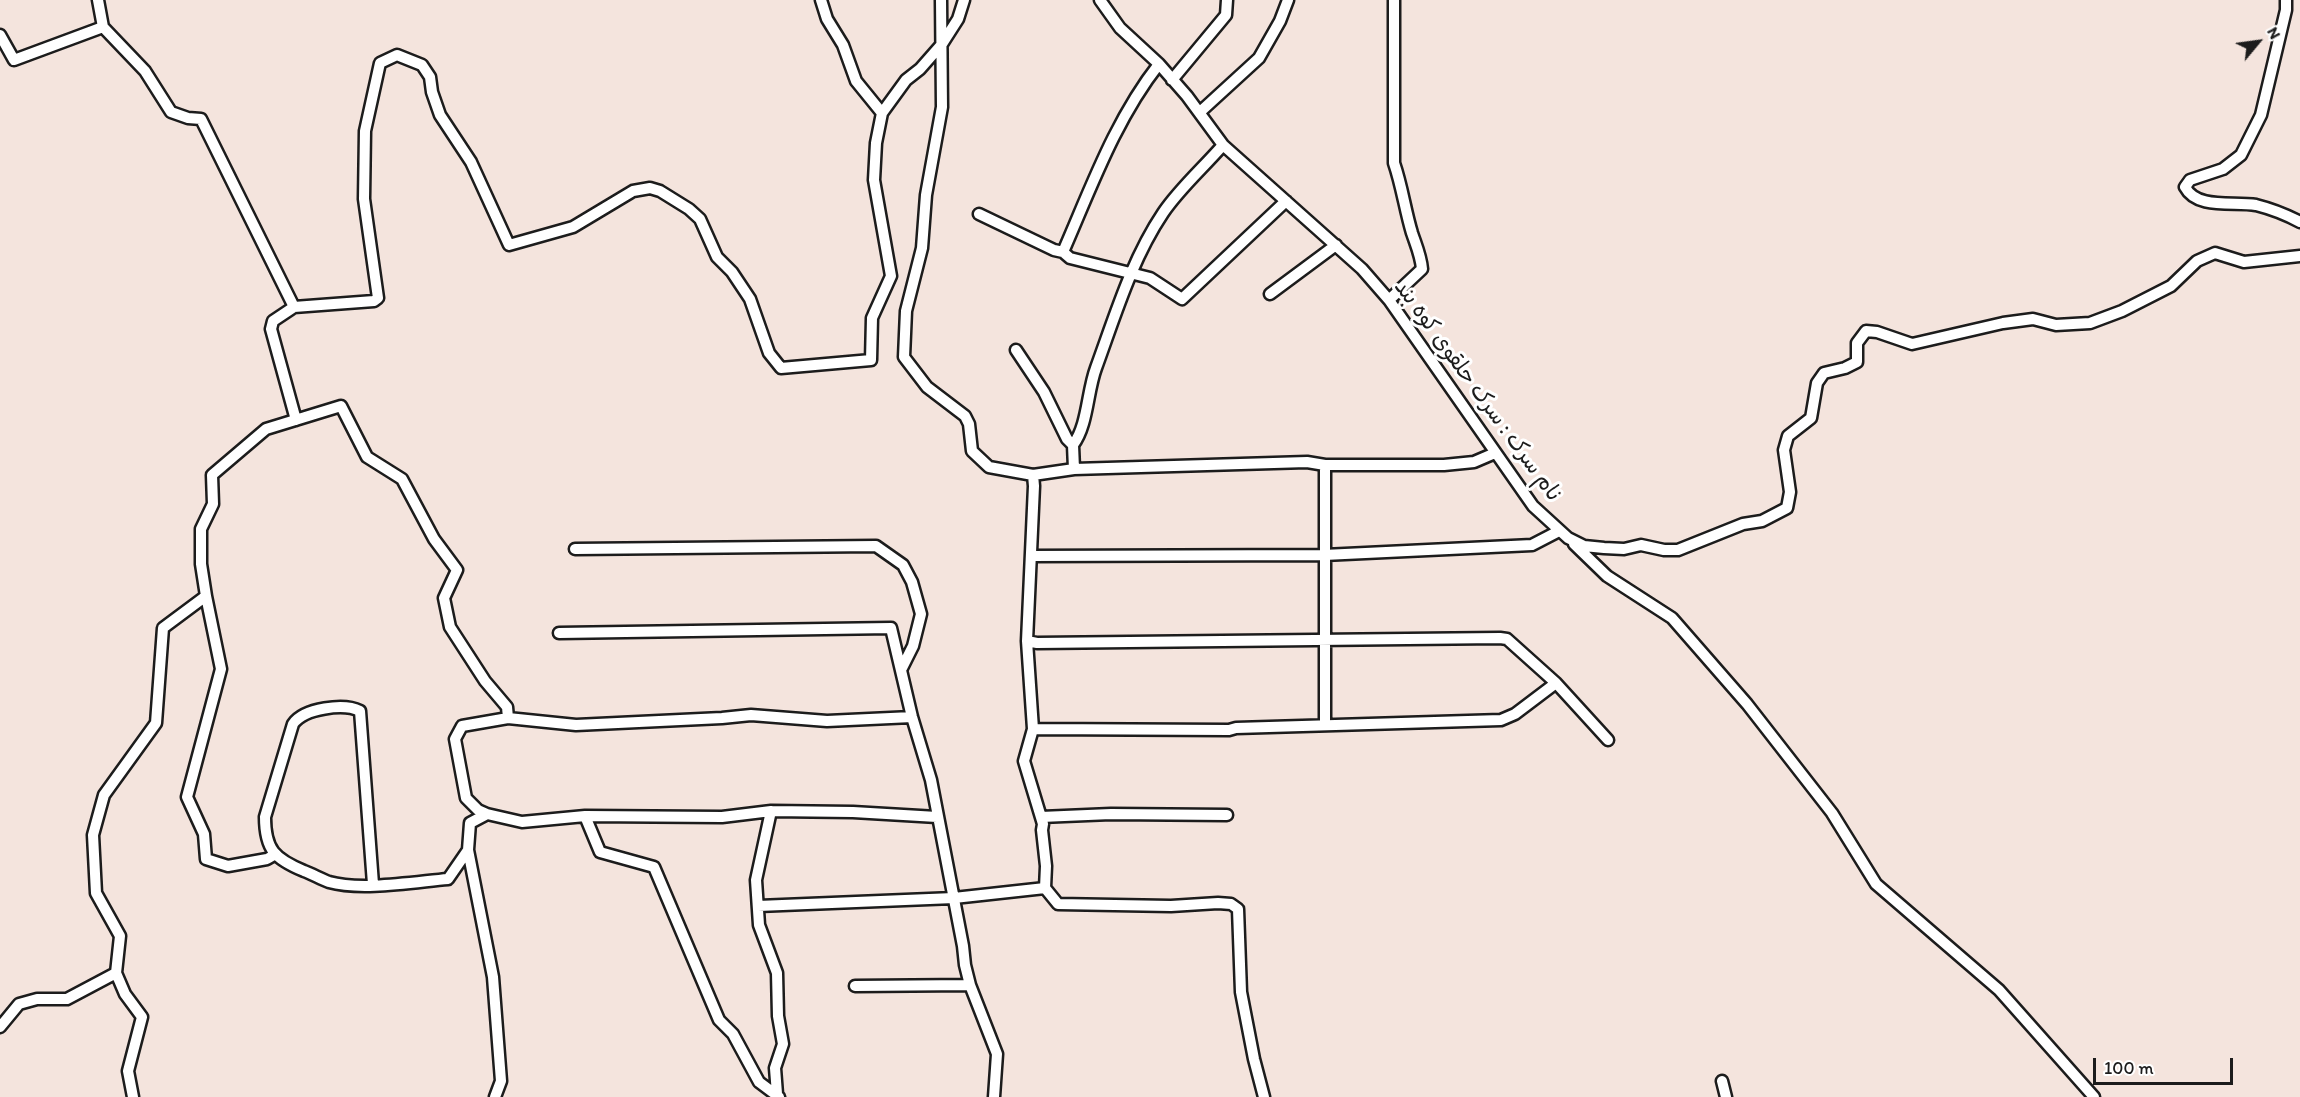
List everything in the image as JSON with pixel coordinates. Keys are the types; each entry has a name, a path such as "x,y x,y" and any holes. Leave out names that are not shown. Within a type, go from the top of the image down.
{"street":[{"path":"98,0 104,27 145,71 171,112 188,118 201,119 294,307"},
{"path":"821,0 827,20 843,45 856,81 882,113"},
{"path":"941,0 942,107 926,195 922,248 906,311 904,357 927,387 965,416 969,424 972,451 989,467 1033,475 1074,469 1307,462 1325,465 1444,465 1474,462 1495,453"},
{"path":"296,420 271,329 273,321 294,307 374,301 378,298 364,199 365,131 380,63 397,56 422,65 430,77 432,92 440,115 471,162 509,244 573,227 633,191 650,188 660,191 700,219 717,257 732,272 750,299 769,353 781,368 871,360 872,318 891,276 874,180 876,143 882,113 906,80 920,69 942,44 958,19 964,0"},
{"name":"نام سرک : سرک حلقوی کوه بند","path":"1100,0 1120,27 1159,64 1200,112 1223,145 1362,268 1389,300 1533,506 1563,534 1584,546 1624,549 1641,545 1664,550 1678,550 1743,524 1762,521 1787,508 1790,492 1784,450 1788,436 1811,417 1817,383 1824,373 1845,368 1857,362 1857,343 1866,331 1912,344 2003,323 2033,319 2056,325 2090,323 2122,311 2171,286 2197,261 2216,253 2244,262 2300,256"},
{"path":"1172,80 1226,15 1227,0"},
{"path":"1200,112 1259,58 1280,21 1288,0"},
{"path":"1389,300 1422,270 1421,257 1411,231 1394,164 1394,0"},
{"path":"2286,0 2286,10 2261,115 2241,155 2223,169 2190,180 2185,188 2189,195 2198,199 2253,205 2279,211 2300,222"},
{"path":"0,35 14,60 104,27"},
{"path":"1063,252 1108,147 1141,87 1159,64"},
{"path":"1074,469 1073,446 1083,426 1088,394 1141,248 1164,211 1223,145"},
{"path":"979,214 1054,250 1063,252 1070,258 1150,278 1182,298 1286,201"},
{"path":"1270,294 1336,245"},
{"path":"1016,350 1044,392 1067,439 1073,446"},
{"path":"274,855 267,859 228,866 206,860 204,834 187,797 221,669 201,564 201,529 213,504 212,475 266,429 341,406 367,457 402,479 434,539 457,570 444,598 450,627 485,681 507,707 508,718"},
{"path":"1325,465 1325,724"},
{"path":"1033,475 1027,641 1033,729 1024,761 1041,817 1046,866 1045,888 1058,904 1171,906 1218,903 1231,904 1238,909 1241,992 1264,1097"},
{"path":"1031,556 1324,555 1532,545 1563,534 1607,576 1672,618 1748,704 1832,813 1876,884 1999,990 2094,1097"},
{"path":"575,549 876,546 903,565 912,582 921,614 913,646 902,668"},
{"path":"133,1097 128,1071 142,1017 125,994 116,973 120,936 96,892 93,835 104,795 156,723 163,628 206,596"},
{"path":"559,633 891,628 912,717 931,780 970,985 997,1054 994,1097"},
{"path":"1027,641 1038,643 1507,639 1556,683 1608,740"},
{"path":"1033,729 1229,730 1325,724 1501,720 1515,714 1556,683"},
{"path":"373,884 360,711 355,708 331,708 307,712 296,718 293,723 265,817 265,828 274,855 282,862 330,882 373,884 448,879 468,850"},
{"path":"912,717 827,721 751,715 576,725 508,718 462,726 455,739 466,798 478,810 487,814 522,822 585,816 722,817 771,811 853,812 938,817"},
{"path":"771,811 756,880 759,926 777,973 778,1016 783,1044 775,1068 778,1096"},
{"path":"487,814 470,823 468,850 493,977 501,1081 495,1097"},
{"path":"1041,817 1111,814 1227,815"},
{"path":"585,816 600,852 654,867 719,1020 733,1034 759,1082 778,1096"},
{"path":"758,906 954,898 1045,888"},
{"path":"0,1027 19,1004 37,999 67,999 116,973"},
{"path":"855,986 970,985"},
{"path":"1722,1081 1726,1097"}]}
